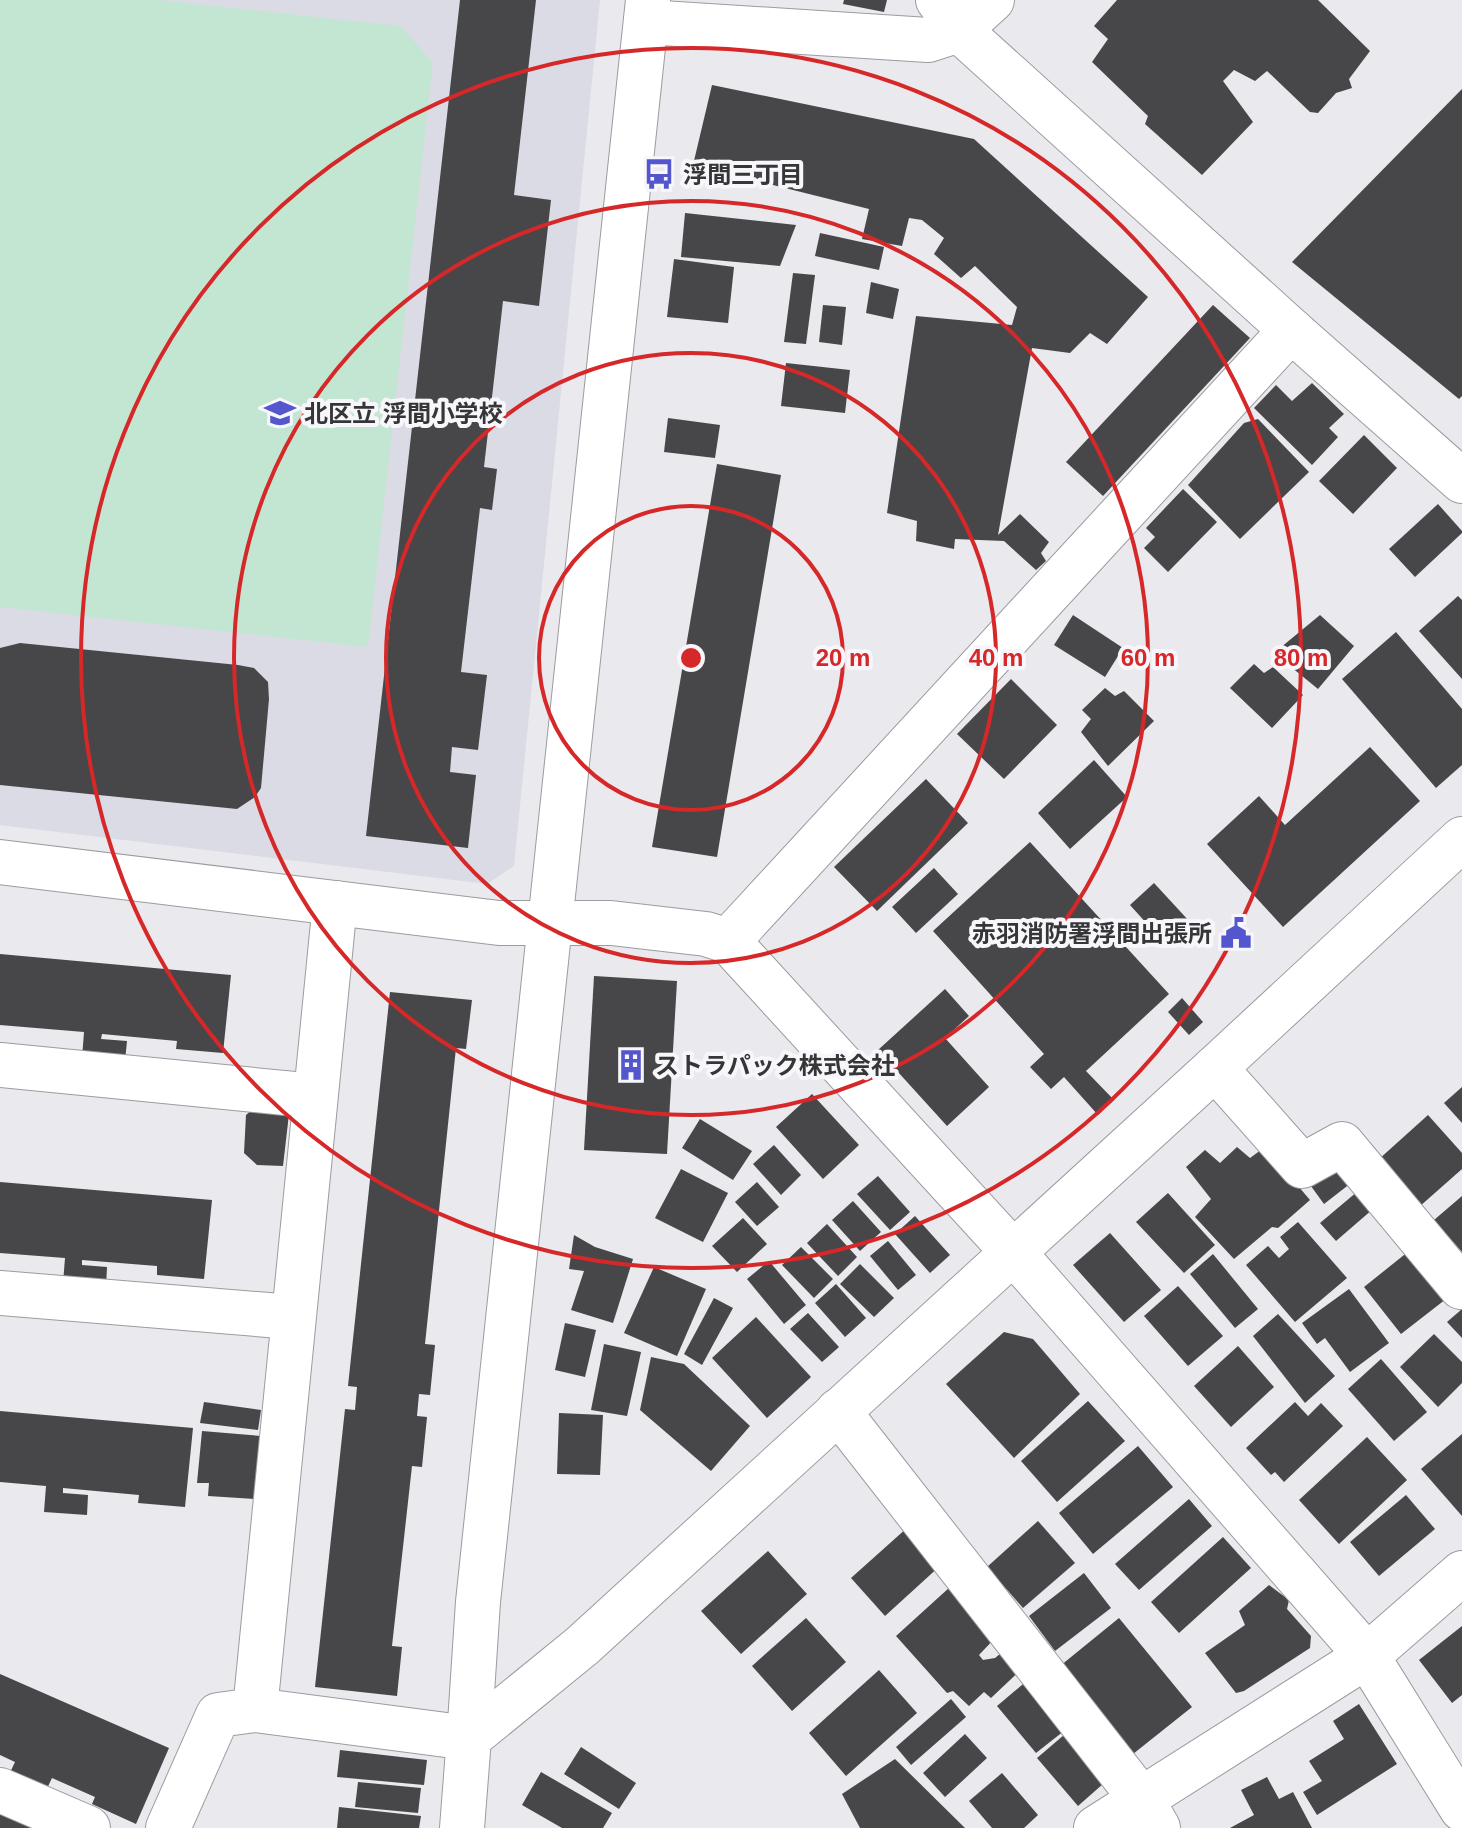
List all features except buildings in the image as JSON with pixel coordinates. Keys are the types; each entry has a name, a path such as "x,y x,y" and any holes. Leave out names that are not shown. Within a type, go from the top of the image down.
{"street":[{"path":"462,1828 478,1602 647,11 928,40 948,15 992,0"},
{"path":"948,15 1291,330 1462,481"},
{"path":"728,941 1291,330"},
{"path":"168,1828 218,1715 255,1710 469,1738 582,1646 1462,839"},
{"path":"0,862 499,923 611,923 706,934 728,941 1013,1252 1367,1656 1462,1809"},
{"path":"255,1710 335,903"},
{"path":"0,1065 315,1096"},
{"path":"1215,1068 1302,1166 1342,1144 1461,1287"},
{"path":"0,1293 293,1317"},
{"path":"838,1411 1150,1814"},
{"path":"1096,1828 1150,1814 1367,1656 1462,1573"},
{"path":"0,1790 88,1828"}],"shaded area":[{"name":"北区立 浮間小学校","path":"0,0 600,0 514,866 487,884 0,825"}],"green space":[{"path":"0,0 159,0 400,26 433,62 368,647 0,607"}],"place":[{"name":"浮間三丁目","path":"659,174"},
{"name":"北区立 浮間小学校","path":"280,413"},
{"name":"赤羽消防署浮間出張所","path":"1236,933"},
{"name":"ストラパック株式会社","path":"631,1065"}]}
